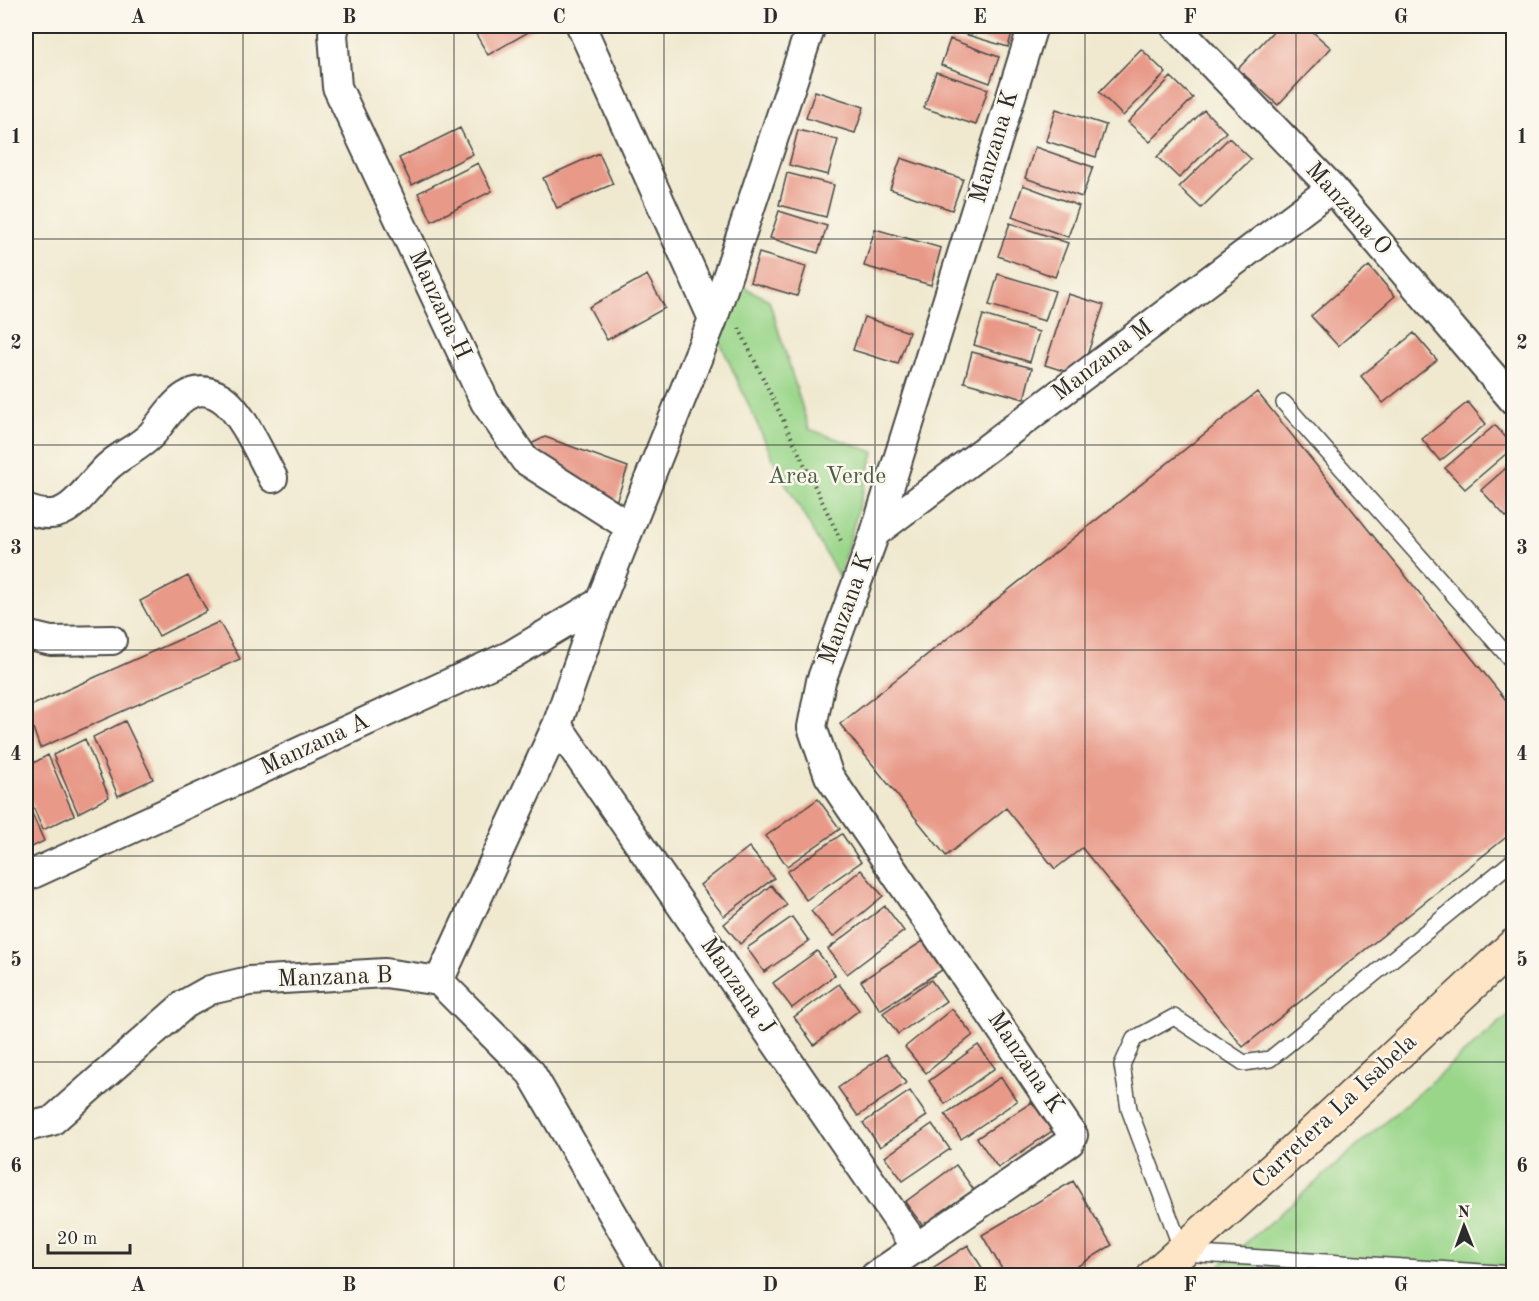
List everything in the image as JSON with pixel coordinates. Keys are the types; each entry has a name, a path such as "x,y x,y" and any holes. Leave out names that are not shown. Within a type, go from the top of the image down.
{"main road":[{"name":"Carretera La Isabela","path":"1154,1275 1183,1253 1514,945"}],"street":[{"name":"Manzana H","path":"335,26 333,34 337,87 485,402 525,460 630,527"},
{"path":"649,1275 531,1073 439,981 557,725 600,602 713,319 811,26"},
{"name":"Manzana K","path":"917,1248 1072,1139 1072,1131 829,776 812,727 821,681 874,533 1033,26"},
{"name":"Manzana O","path":"1175,26 1332,188 1514,400"},
{"path":"587,29 713,319"},
{"name":"Manzana M","path":"874,533 1332,188"},
{"path":"26,509 41,514 58,513 66,508 112,463 151,436 175,403 189,394 204,392 220,397 236,413 273,477"},
{"name":"Manzana A","path":"26,877 511,655 600,602"},
{"path":"26,635 51,641 112,640"},
{"name":"Manzana J","path":"557,725 917,1248"},
{"name":"Manzana B","path":"26,1122 31,1126 52,1121 185,1004 210,990 249,981 385,973 439,981"},
{"path":"875,1275 917,1248"}],"lane":[{"path":"1284,403 1514,663"},
{"path":"1514,860 1270,1059 1244,1063 1174,1017 1134,1040 1122,1065 1129,1109 1183,1253 1514,1274"}],"path":[{"path":"722,292 858,577"}],"green space":[{"name":"Area Verde","path":"740,285 769,300 809,429 874,452 839,577 778,470 719,340"},
{"path":"1513,1011 1513,1275 1209,1275"}],"building":[{"path":"479,26 539,26 488,55 473,29"},
{"path":"955,26 1014,26 1008,47 954,31"},
{"path":"1278,26 1306,26 1331,48 1278,105 1238,69"},
{"path":"950,39 999,57 990,83 941,65"},
{"path":"1141,49 1166,73 1123,116 1099,92"},
{"path":"936,72 988,89 976,125 924,108"},
{"path":"1171,77 1193,98 1150,142 1128,122"},
{"path":"815,91 864,107 855,133 806,118"},
{"path":"1056,109 1106,125 1096,157 1046,141"},
{"path":"1204,110 1226,132 1179,178 1157,157"},
{"path":"460,128 473,154 412,185 399,158"},
{"path":"798,130 838,140 828,175 789,165"},
{"path":"1229,138 1251,159 1201,208 1179,187"},
{"path":"1035,147 1093,167 1082,197 1025,178"},
{"path":"599,153 613,184 557,208 543,178"},
{"path":"901,158 963,179 952,210 890,189"},
{"path":"478,163 492,191 432,221 418,193"},
{"path":"787,173 834,185 826,217 779,205"},
{"path":"1023,185 1079,206 1068,237 1012,217"},
{"path":"779,211 827,226 818,253 770,238"},
{"path":"1010,223 1068,243 1055,277 998,256"},
{"path":"875,229 941,248 931,285 864,266"},
{"path":"759,253 806,267 797,296 750,282"},
{"path":"1369,266 1395,296 1338,346 1311,316"},
{"path":"998,274 1055,291 1045,321 989,305"},
{"path":"647,275 665,308 607,340 589,307"},
{"path":"1068,294 1104,305 1080,376 1045,365"},
{"path":"983,315 1039,332 1030,362 974,345"},
{"path":"864,317 909,332 898,364 853,350"},
{"path":"1414,333 1437,360 1383,403 1361,376"},
{"path":"972,352 1032,368 1024,399 964,382"},
{"path":"1257,392 1514,710 1514,831 1243,1047 1082,848 1055,869 1006,808 946,856 840,724"},
{"path":"1468,402 1486,424 1440,461 1422,439"},
{"path":"1495,425 1514,447 1465,489 1445,468"},
{"path":"545,437 628,467 616,502 564,477 531,444"},
{"path":"1514,461 1514,511 1506,517 1481,490"},
{"path":"188,576 207,611 159,636 140,601"},
{"path":"219,622 240,659 40,748 26,708"},
{"path":"125,721 153,779 118,796 93,737"},
{"path":"85,739 109,797 78,813 53,755"},
{"path":"48,755 74,815 43,830 26,790 26,767"},
{"path":"818,799 840,829 787,866 766,836"},
{"path":"26,800 44,841 26,850"},
{"path":"842,834 861,862 806,900 787,872"},
{"path":"749,847 774,878 724,916 700,885"},
{"path":"861,870 883,896 833,937 811,911"},
{"path":"771,885 787,905 740,944 724,924"},
{"path":"885,906 904,931 847,974 828,949"},
{"path":"792,917 809,941 764,972 747,948"},
{"path":"923,941 942,970 880,1010 861,981"},
{"path":"817,951 835,975 792,1008 773,983"},
{"path":"931,980 946,1001 898,1034 883,1013"},
{"path":"839,984 859,1010 814,1045 794,1017"},
{"path":"952,1009 973,1035 926,1073 905,1047"},
{"path":"978,1045 995,1068 945,1104 929,1081"},
{"path":"886,1054 906,1083 858,1116 838,1088"},
{"path":"1001,1077 1017,1101 961,1139 945,1114"},
{"path":"910,1091 927,1116 880,1147 863,1123"},
{"path":"1032,1102 1052,1131 998,1168 977,1138"},
{"path":"932,1124 950,1149 903,1181 885,1157"},
{"path":"956,1165 974,1190 923,1226 905,1202"},
{"path":"1073,1181 1112,1245 1062,1276 1006,1276 982,1235"},
{"path":"968,1245 987,1276 920,1276"}]}
